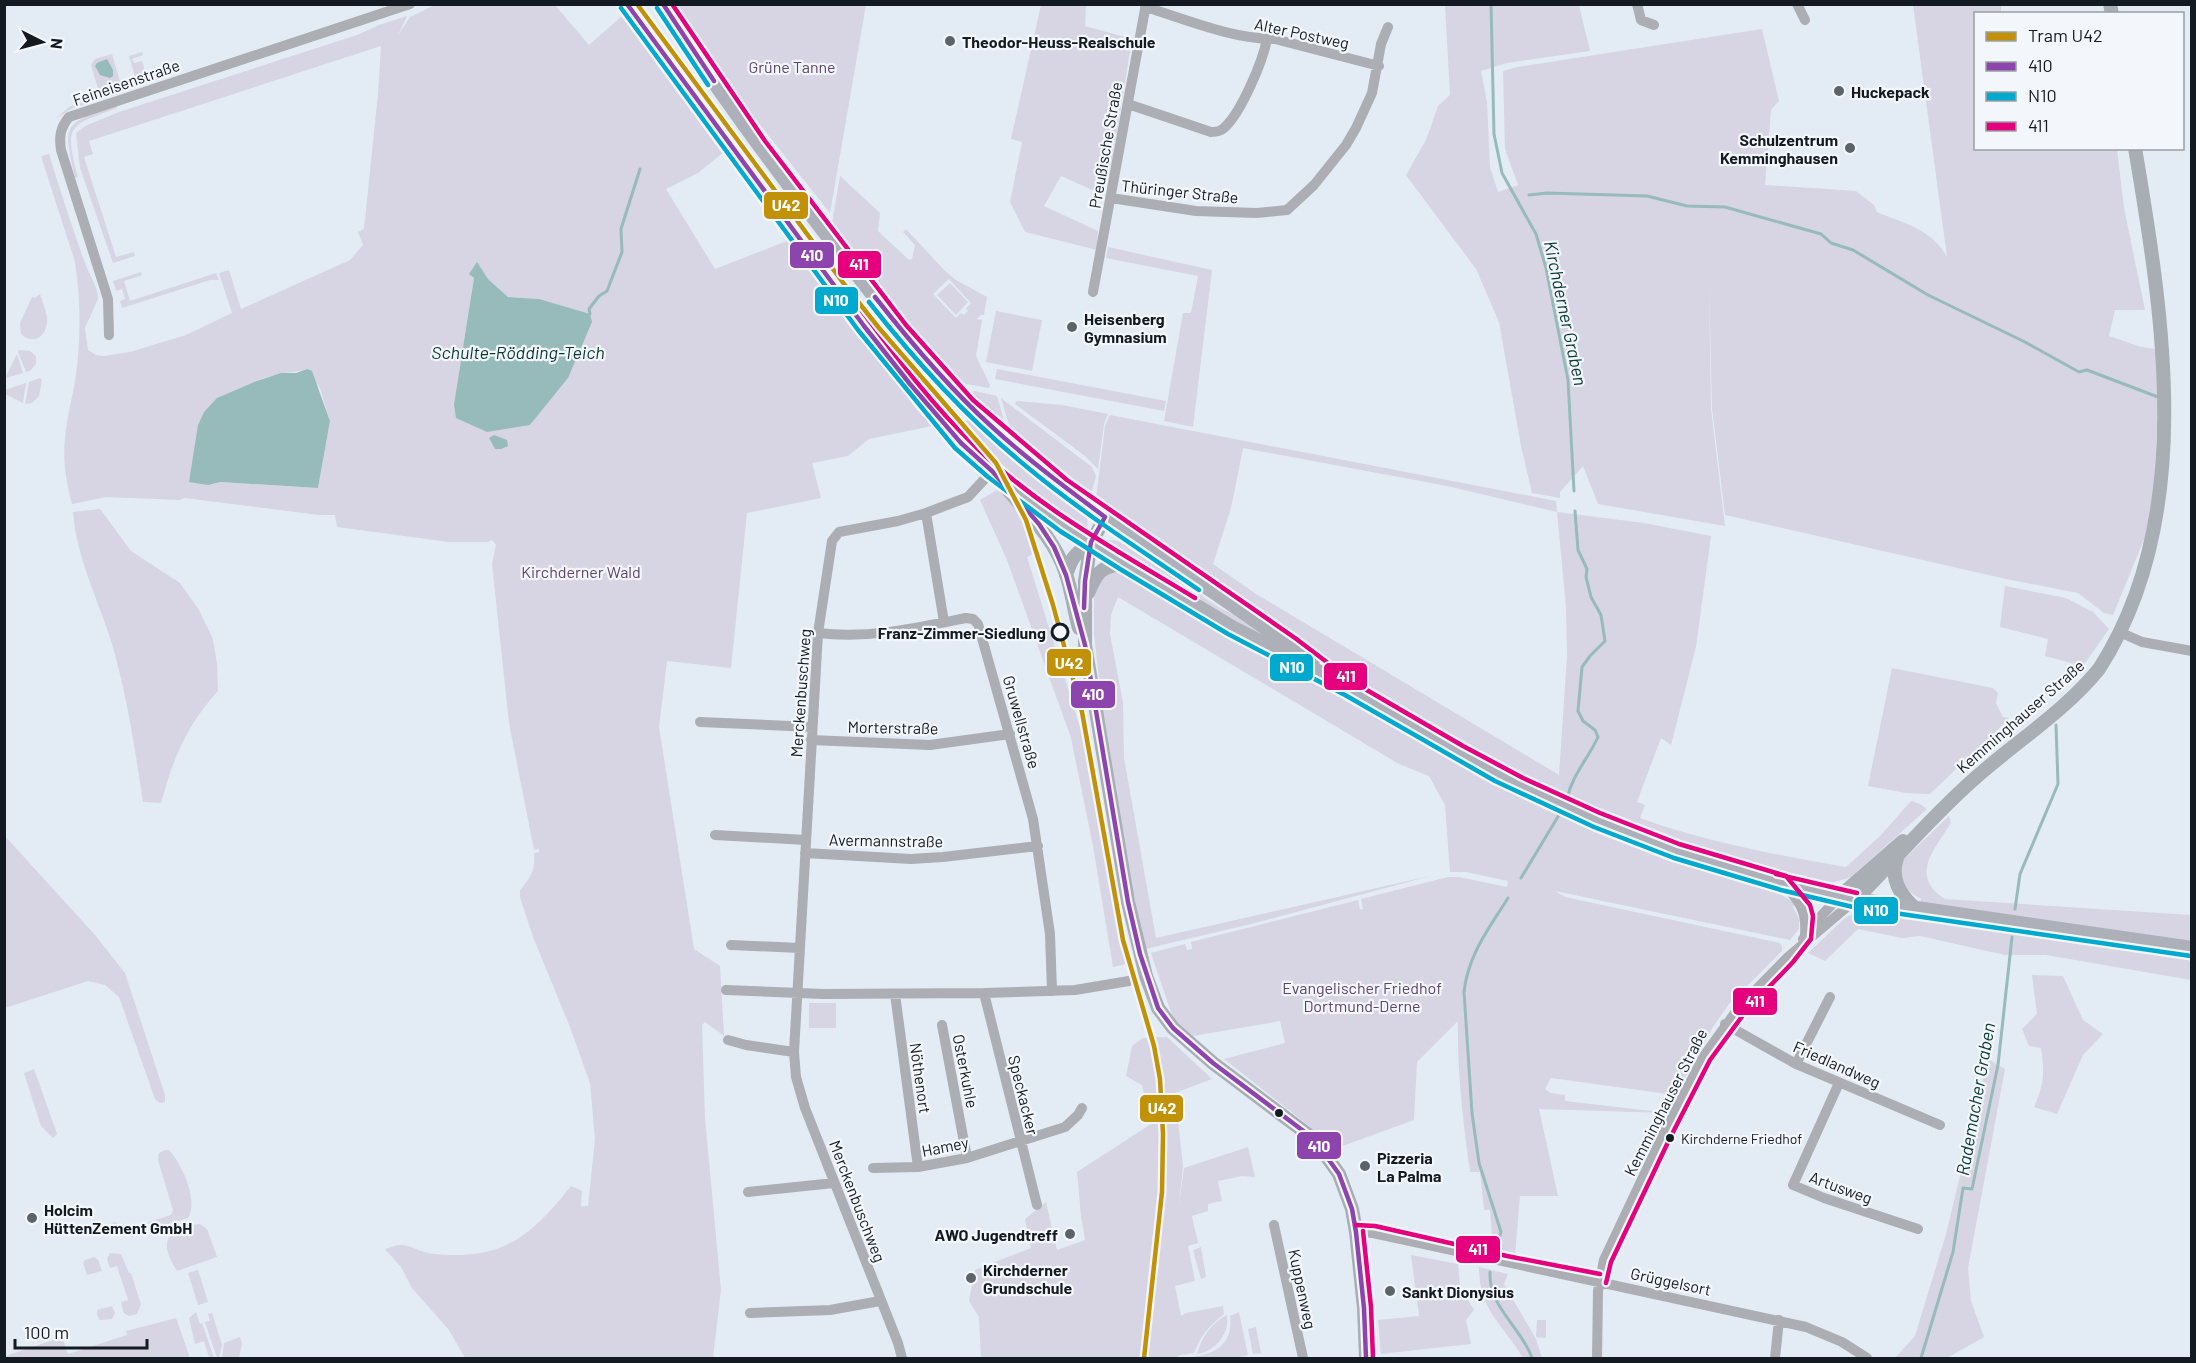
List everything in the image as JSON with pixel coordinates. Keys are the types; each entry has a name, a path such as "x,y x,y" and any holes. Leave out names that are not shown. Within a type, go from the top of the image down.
{"main road":[{"path":"627,4 864,326 961,443 992,471 1090,542 1124,563 1232,628 1349,688 1489,769 1555,802 1677,851 1783,883 1848,898 2192,949"},
{"path":"663,4 759,145 900,330 946,382 1009,442 1105,517 1291,644 1349,688"},
{"name":"Kemminghauser Straße","path":"1848,898 1893,849 2070,699 2098,670 2124,634 2141,601 2161,549 2172,492 2174,457 2170,366 2135,150"},
{"path":"992,471 1047,535 1066,575 1085,645 1132,919 1146,976 1158,1008 1173,1028 1204,1056 1314,1139 1339,1174 1352,1209 1356,1232 1364,1306 1366,1359"},
{"path":"1085,645 1084,581 1090,542 1105,517"},
{"path":"1066,575 1078,550 1090,542"},
{"path":"1084,600 1100,571 1106,567 1124,563"},
{"name":"Kemminghauser Straße","path":"1848,898 1897,858 1937,813"},
{"path":"1897,858 1894,867 1896,885 1915,908"}],"street":[{"name":"Feineisenstraße","path":"109,335 108,298 61,150 60,135 69,117 410,4"},
{"path":"1637,4 1641,20 1654,25"},
{"path":"1797,4 1805,20"},
{"name":"Alter Postweg","path":"1145,5 1195,23 1258,39 1300,45 1378,66"},
{"name":"Preußische Straße","path":"1093,292 1145,5"},
{"path":"1378,66 1388,27"},
{"path":"1128,104 1211,132 1218,132 1224,129 1248,90 1268,39"},
{"name":"Thüringer Straße","path":"1111,198 1196,211 1257,213 1287,210 1314,185 1346,145 1372,93 1378,66"},
{"name":"Merckenbuschweg","path":"902,1359 898,1343 834,1183 796,1077 794,1052 818,633 832,541 835,536 845,530 898,521 926,513 968,497 992,471"},
{"path":"926,513 944,622"},
{"name":"Gruwellstraße","path":"818,633 882,634 966,618 973,619 978,624 1011,734 1038,846 1050,934 1052,991"},
{"path":"2124,634 2142,642 2192,651"},
{"path":"700,722 812,727"},
{"name":"Morterstraße","path":"811,740 930,745 1011,734"},
{"path":"715,835 806,840"},
{"name":"Avermannstraße","path":"805,853 911,859 1038,846"},
{"path":"1783,883 1806,916 1805,935"},
{"name":"Kemminghauser Straße","path":"1788,957 1821,915 1848,898"},
{"name":"Kemminghauser Straße","path":"1597,1359 1599,1281 1604,1260 1683,1094 1704,1056 1740,1006 1848,898"},
{"path":"731,945 800,948"},
{"path":"726,990 798,994 984,993 1094,988 1129,981"},
{"name":"Speckacker","path":"984,993 1037,1205"},
{"name":"Nöthenort","path":"895,994 918,1167"},
{"path":"1796,1064 1830,997"},
{"name":"Friedlandweg","path":"1725,1024 1796,1064 1940,1125"},
{"name":"Osterkuhle","path":"942,1026 967,1158"},
{"path":"728,1040 794,1052"},
{"name":"Artusweg","path":"1839,1083 1793,1185 1824,1198 1918,1229"},
{"name":"Hamey","path":"873,1168 918,1167 967,1158 1065,1127 1082,1108"},
{"path":"748,1192 834,1183"},
{"name":"Kuppenweg","path":"1274,1225 1303,1359"},
{"name":"Grüggelsort","path":"1356,1232 1373,1233 1779,1320 1826,1334 1867,1359"},
{"path":"750,1313 830,1310 880,1301"},
{"path":"1775,1359 1779,1320"}],"green space":[{"name":"Kirchderner Wald","path":"435,5 555,5 589,45 623,15 725,151 698,173 666,189 715,269 787,241 932,426 869,439 848,456 812,463 821,498 747,513 731,668 667,661 659,727 694,949 720,966 724,1036 705,1022 702,1025 705,1118 721,1290 713,1358 465,1358 449,1330 412,1288 401,1267 385,1249 401,1245 434,1254 478,1253 513,1242 528,1232 571,1186 582,1191 581,1206 588,1206 595,1139 590,1083 533,937 520,897 520,890 533,869 534,853 539,852 539,849 534,850 509,723 492,564 496,545 492,540 488,542 449,542 337,527 335,515 319,515 185,498 179,500 106,497 72,504 69,493 65,444 78,352 80,322 78,291 75,262 41,156 49,154 79,247 96,289 98,299 85,328 88,350 96,355 104,356 130,352 186,335 232,313 219,273 229,270 241,309 350,260 363,245 358,232 364,229 381,46 89,141 93,154 84,157 116,257 134,252 135,256 113,263 80,168 76,133 85,126 119,112 357,35 407,16 398,35 410,17","holes":["474,278 488,279 508,297 539,299 568,378 530,425 454,404","307,369 320,388 330,421 318,488 220,482 217,398 263,379"]},
{"name":"Grüne Tanne","path":"677,5 866,5 830,213 746,107"},
{"path":"1041,5 1086,5 1085,26 1132,39 1112,161 1101,194 1061,176 1044,206 1098,231 1097,250 1025,232 1010,202 1022,142 1011,139"},
{"path":"1445,5 1579,5 1590,51 1507,63 1481,71 1487,102 1490,167 1498,192 1518,185 1505,149 1503,71 1762,29 1779,101 1771,110 1765,185 1856,191 1874,205 1877,212 1926,234 1934,240 1947,257 1913,5 2001,5 2001,12 1974,12 1974,150 2117,150 2124,208 2145,310 2115,310 2109,336 2141,347 2156,349 2158,409 2152,520 2113,615 2104,613 2078,593 2006,579 1725,515 1712,408 1709,283 1711,409 1725,526 1598,504 1583,466 1560,492 1560,498 1532,493 1521,446 1499,322 1476,269 1406,175 1426,140 1438,106 1450,95"},
{"path":"142,52 143,55 132,59 134,63 142,61 147,77 136,80 129,56"},
{"path":"112,54 121,85 99,92 91,65 95,59"},
{"path":"122,89 121,93 73,108 55,119 69,107"},
{"path":"116,105 117,108 88,119 74,130 71,147 78,177 75,178 68,136 71,128 85,117"},
{"path":"840,176 880,213 878,231 909,260 912,259 915,245 903,232 906,229 945,271 956,280 987,297 984,315 977,319 982,320 976,356 990,385 989,388 965,384 947,367 917,333 832,223","holes":["949,279 971,303 966,308 968,311 956,318 933,294"]},
{"path":"1108,247 1212,270 1193,427 1164,421 1183,313 1191,313 1198,276 1106,258"},
{"path":"141,272 142,275 124,281 130,301 216,273 219,280 210,280 122,308 120,301 125,299 122,289 116,291 113,281"},
{"path":"950,283 968,302 956,315 937,295"},
{"path":"843,288 962,425 972,416 1087,512 1088,536 990,462 926,396"},
{"path":"40,294 46,314 46,329 36,339 26,338 21,334 20,323 32,297 35,298"},
{"path":"996,311 1042,320 1032,371 986,362"},
{"path":"19,350 30,351 36,356 36,364 30,371 26,372"},
{"path":"17,354 23,373 5,378"},
{"path":"997,369 1166,401 1164,411 995,379"},
{"path":"40,378 42,380 39,396 32,403 25,404 29,382"},
{"path":"26,383 23,403 5,394 5,390"},
{"path":"970,392 997,396 1005,424"},
{"path":"1001,398 1092,467 1096,476 1092,491 1090,492 1010,428"},
{"path":"1017,401 1062,405 1108,414 1104,424 1098,469 1085,456 1015,404"},
{"path":"1110,415 1556,501 1557,512 1644,523 1711,536 1696,647 1671,745 1661,738 1637,802 1645,805 1640,818 1716,841 1846,867 1880,836 1911,801 1927,809 1851,877 1831,883 1752,864 1647,832 1518,774 1473,752 1396,706 1096,499 1105,426","holes":["1243,448 1447,486 1557,512 1566,607 1567,656 1559,775 1256,594 1213,564 1231,508"]},
{"path":"997,490 1018,507 1036,552 1027,557 1082,734 1126,964 1113,967 1093,846 1071,738 1007,560 980,500"},
{"path":"100,509 131,551 180,583 199,610 213,639 218,691 189,730 170,772 161,803 143,802 122,683 107,628 83,562 75,529 73,512"},
{"path":"1101,539 1121,541 1218,607 1237,616 1325,674 1100,544"},
{"name":"Evangelischer Friedhof Dortmund-Derne","path":"1115,569 1123,571 1402,733 1574,822 1576,820 1670,859 1780,894 1795,903 1793,907 1799,919 1799,929 1790,940 1555,891 1565,897 1780,943 1782,951 1729,1004 1713,1027 1675,1095 1551,1078 1545,1089 1551,1093 1565,1095 1565,1101 1660,1112 1661,1105 1671,1108 1666,1113 1539,1109 1558,1196 1520,1196 1515,1255 1489,1250 1492,1237 1490,1210 1484,1210 1480,1172 1470,1172 1461,1097 1458,1021 1417,1062 1414,1120 1337,1148 1224,1059 1285,1043 1280,1021 1193,1036 1174,1021 1151,953 1185,944 1187,950 1192,949 1191,942 1358,900 1360,910 1363,909 1361,899 1448,877 1459,877 1507,887 1508,881 1466,872 1450,872 1445,805 1429,776 1399,764 1118,597 1111,615 1110,634 1123,702 1124,758 1156,938 1434,875 1251,924 1145,949 1136,917 1108,758 1094,634 1094,593 1107,572"},
{"path":"2005,586 2066,598 2093,612 2109,629 2083,666 2045,656 2048,639 2000,627"},
{"path":"1892,668 1993,688 1998,693 1996,703 2003,717 2009,718 1971,758 1930,794 1906,793 1868,786"},
{"path":"1949,816 1951,823 1932,853 1927,872 1928,881 1934,890 1945,899 2191,915 2191,980 2046,955 2005,955 1920,936 1902,938 1858,929 1825,961 1808,953 1845,918 1855,913 1918,921 1921,899 1904,885 1901,876 1901,862"},
{"path":"4,835 95,935 125,973 165,1095 165,1102 160,1103 155,1099 119,997 105,985 88,981 5,1008"},
{"path":"2032,975 2063,976 2083,1020 2103,1034 2083,1055 2057,1114 2034,1107 2043,1078 2041,1048 2029,1046 2022,1029 2037,1014"},
{"path":"809,1003 836,1003 836,1028 809,1028"},
{"path":"1167,1037 1212,1079 1175,1093 1183,1166 1179,1206 1184,1168 1248,1147 1255,1177 1242,1176 1218,1181 1222,1201 1208,1204 1208,1211 1192,1216 1198,1243 1188,1246 1195,1281 1175,1286 1181,1316 1223,1306 1224,1314 1206,1331 1194,1353 1180,1355 1176,1358 981,1358 979,1317 969,1301 975,1270 1031,1248 1025,1219 1046,1202 1057,1250 1085,1240 1077,1172 1151,1124 1142,1085 1126,1076 1132,1046 1143,1038"},
{"path":"1988,1059 2005,1069 1968,1268 1971,1301 1984,1337 1947,1358 1895,1358 1915,1336 1946,1234"},
{"path":"34,1069 57,1134 53,1138 41,1126 24,1073"},
{"path":"169,1150 174,1156 184,1173 192,1202 191,1211 188,1218 149,1230 149,1222 171,1215 173,1210 158,1160 159,1153"},
{"path":"116,1222 121,1229 148,1223 147,1230 123,1236 111,1223"},
{"path":"200,1224 207,1229 217,1257 177,1271 168,1252 169,1238 179,1229"},
{"path":"1201,1247 1206,1277 1201,1279 1193,1250"},
{"path":"110,1253 121,1254 131,1273 141,1304 137,1314 129,1316 124,1313 121,1302 128,1300 117,1266 110,1268 107,1259"},
{"path":"1411,1255 1458,1264 1460,1286 1474,1310 1466,1320 1471,1344 1381,1354 1378,1320 1419,1316"},
{"path":"94,1257 98,1260 102,1271 87,1275 83,1263"},
{"path":"1479,1267 1508,1274 1504,1284 1536,1339 1542,1358 1523,1358 1488,1306 1480,1282"},
{"path":"198,1270 208,1302 198,1305 188,1273"},
{"path":"112,1306 115,1313 112,1319 100,1320 97,1310"},
{"path":"196,1312 214,1358 206,1358 209,1357 204,1341 195,1344 189,1318"},
{"path":"1239,1312 1248,1355 1236,1358 1183,1358 1202,1355 1218,1348 1228,1336 1230,1316"},
{"path":"212,1313 222,1345 219,1358 217,1358 205,1322 210,1321 208,1314"},
{"path":"1227,1315 1224,1335 1210,1350 1197,1354 1208,1331"},
{"path":"176,1318 190,1358 6,1358 6,1356 62,1337 68,1354 127,1335 126,1331"},
{"path":"1537,1320 1546,1320 1546,1338 1536,1337"},
{"path":"1256,1327 1261,1353 1253,1354 1248,1329"},
{"path":"240,1337 242,1344 239,1358 222,1358 224,1343"}],"water":[{"path":"107,59 113,70 113,76 110,78 100,75 95,66"},
{"name":"Schulte-Rödding-Teich","path":"477,262 488,279 508,297 539,299 590,314 592,322 568,378 530,425 487,432 456,418 454,404 474,278 469,274"},
{"path":"307,369 312,371 330,421 318,488 220,482 208,485 189,482 198,425 204,412 217,398 281,373 296,373"},
{"path":"494,435 507,440 508,446 495,449 489,438"}],"waterway":[{"name":"Kirchderner Graben","path":"1491,4 1494,134 1502,173 1536,234 1546,268 1568,380 1574,491"},
{"path":"590,314 589,309 599,296 607,291 622,252 621,229 640,169"},
{"path":"1529,195 1547,193 1647,196 1687,206 1725,207 1821,234 1831,243 1853,250 1928,295 2025,342 2079,372 2087,370 2158,397"},
{"name":"Kirchderner Graben","path":"1567,799 1569,790 1598,737 1595,730 1583,721 1578,711 1582,667 1605,641 1601,615 1591,597 1586,577 1587,569 1578,550 1575,511"},
{"name":"Rademacher Graben","path":"2015,909 2020,874 2058,784 2056,725"},
{"name":"Kirchderner Graben","path":"1521,878 1562,810"},
{"name":"Kirchderner Graben","path":"1495,1251 1501,1232 1479,1163 1472,1113 1464,992 1475,954 1508,898"},
{"name":"Rademacher Graben","path":"1921,1358 1953,1252 1963,1188 1972,1189 1998,1065 2012,937"},
{"name":"Kirchderner Graben","path":"1490,1272 1494,1296 1532,1358"}],"tram line":[{"name":"U42","path":"637,4 844,284 879,328 996,463 1026,520 1053,605 1082,712 1123,940 1154,1046 1160,1079 1163,1134 1162,1192 1144,1358"}],"transit line":[{"name":"410","path":"627,4 864,326 961,443 992,471 1039,524 1054,547 1066,575 1085,645 1128,902 1140,954 1158,1008 1173,1028 1213,1063 1314,1139 1339,1174 1352,1209 1356,1232 1364,1308 1366,1358"},
{"name":"411","path":"637,4 698,89"},
{"name":"410","path":"663,4 714,81"},
{"name":"411","path":"672,4 765,141 906,325 973,400 1067,480 1295,638 1353,682 1463,746 1523,778 1600,813 1679,844 1786,876 1810,905 1813,916 1811,939 1793,962 1746,1011 1710,1060 1611,1262 1606,1283"},
{"name":"N10","path":"621,8 858,330 955,448 988,477 1060,531 1120,569 1228,634 1345,695 1495,781 1594,827 1674,858 1781,890 1853,907 2191,956"},
{"name":"N10","path":"657,8 708,85"},
{"name":"410","path":"875,297 930,364 975,411 1033,462 1105,517"},
{"name":"N10","path":"869,302 944,389 1005,449 1068,500 1199,590"},
{"name":"411","path":"861,310 930,398 960,431 1001,469 1053,510 1195,598"},
{"name":"410","path":"1084,608 1085,581 1091,542 1105,517"},
{"name":"411","path":"1776,874 1857,893"},
{"name":"411","path":"1356,1225 1375,1226 1600,1274"},
{"name":"411","path":"1363,1231 1371,1307 1373,1358"}],"place":[{"name":"Theodor-Heuss-Realschule","path":"950,41"},
{"name":"Huckepack","path":"1839,91"},
{"name":"Schulzentrum Kemminghausen","path":"1850,148"},
{"name":"Heisenberg Gymnasium","path":"1072,327"},
{"name":"Franz-Zimmer-Siedlung","path":"1060,632"},
{"name":"Kirchderne Friedhof","path":"1670,1138"},
{"name":"Pizzeria La Palma","path":"1365,1166"},
{"name":"Holcim HüttenZement GmbH","path":"32,1218"},
{"name":"AWO Jugendtreff","path":"1070,1234"},
{"name":"Kirchderner Grundschule","path":"971,1278"},
{"name":"Sankt Dionysius","path":"1390,1291"}]}
